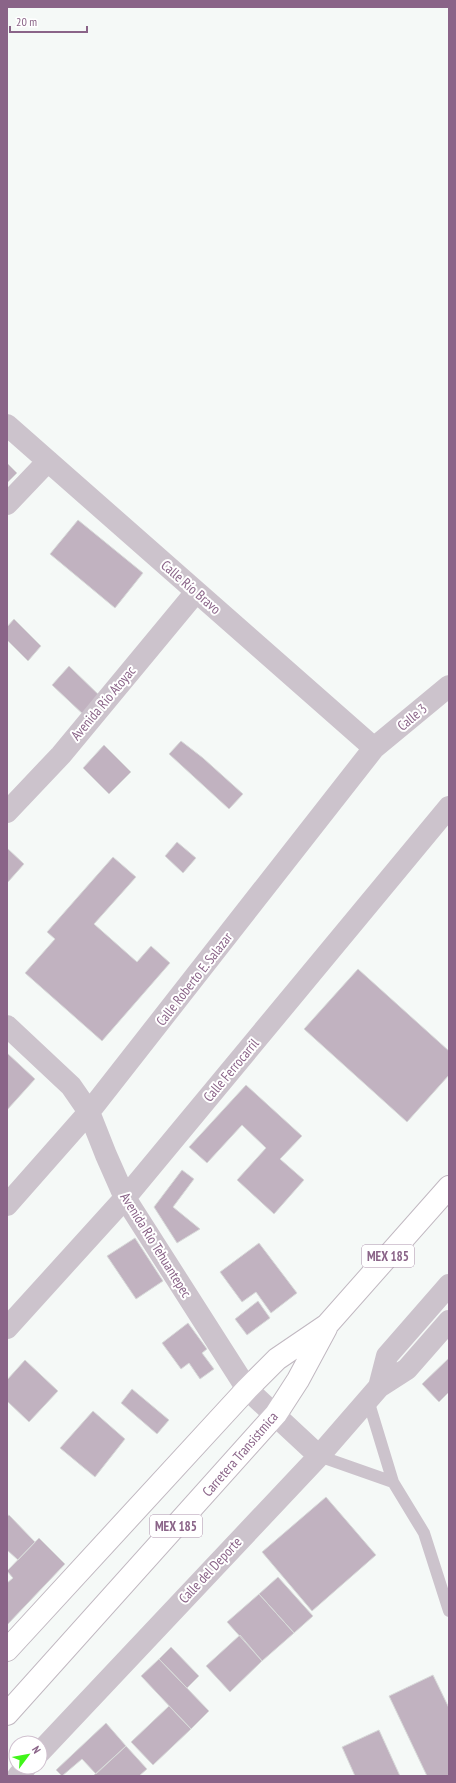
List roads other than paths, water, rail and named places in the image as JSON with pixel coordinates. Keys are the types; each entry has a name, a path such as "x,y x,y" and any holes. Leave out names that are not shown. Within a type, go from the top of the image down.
{"main road":[{"name":"Carretera Transistmica","path":"7,1650 247,1390 277,1360 327,1325 449,1187"},
{"name":"Carretera Transistmica","path":"7,1714 276,1414 298,1380 327,1325"}],"street":[{"name":"Calle Río Bravo","path":"7,425 374,748"},
{"path":"7,504 48,461"},
{"name":"Avenida Río Atoyac","path":"7,812 60,755 196,592"},
{"name":"Calle 3","path":"374,748 449,686"},
{"name":"Calle Roberto E. Salazar","path":"7,1205 89,1112 374,748"},
{"name":"Calle Ferrocarril","path":"7,1328 125,1198 449,807"},
{"name":"Avenida Río Tehuantepec","path":"7,1026 71,1086 89,1112 125,1198 247,1390 276,1414 319,1456"},
{"name":"Calle del Deporte","path":"374,1394 387,1356 449,1285"},
{"name":"Calle del Deporte","path":"48,1744 319,1456 374,1394 407,1368 449,1321"}],"lane":[{"path":"374,1394 393,1482 424,1533 449,1611"},
{"path":"319,1456 393,1482"}]}
